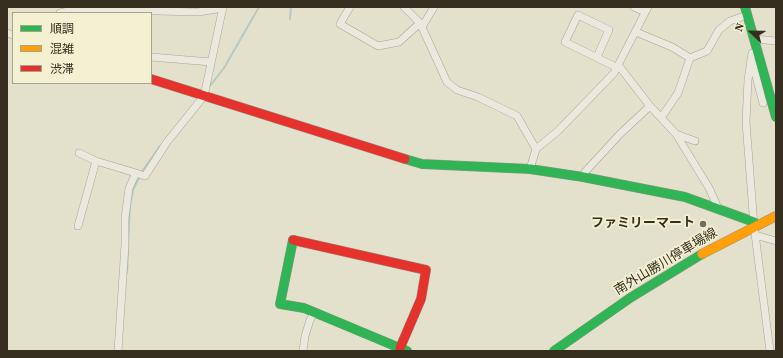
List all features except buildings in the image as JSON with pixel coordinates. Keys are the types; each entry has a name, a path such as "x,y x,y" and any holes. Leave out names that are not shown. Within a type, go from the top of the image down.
{"street":[{"path":"64,12 78,8 198,12 223,7 202,95 167,142 145,176 96,161 79,153"},
{"path":"350,7 340,24 378,46 399,42 421,25 434,7"},
{"path":"404,7 421,25 447,82 457,90 478,97 517,116 536,150"},
{"path":"530,169 536,150 558,131 618,67 646,9 634,7"},
{"path":"660,118 678,93 690,58 707,51 719,30 746,11 776,117"},
{"path":"597,57 609,30 578,15 565,42 618,67 660,118 676,134 709,188 718,208"},
{"path":"636,32 672,47 690,58"},
{"path":"754,39 776,40"},
{"path":"758,51 752,53 751,58 748,80 746,122 749,174 770,351"},
{"path":"152,57 211,62"},
{"path":"751,58 763,103"},
{"path":"152,79 422,164 530,169 584,177 685,197 718,208 776,241"},
{"path":"584,177 585,172 620,134 650,106"},
{"path":"676,134 695,141"},
{"path":"78,226 96,161"},
{"path":"118,351 126,203 129,188 136,173"},
{"name":"南外山勝川停車場線","path":"554,351 630,298 697,256 755,228 776,216"},
{"path":"292,240 426,270 421,299 404,349 304,308 280,304 292,240"},
{"path":"303,351 305,336 314,312"}],"waterway":[{"path":"209,87 224,68 259,7"},
{"path":"290,19 291,7"},
{"path":"127,273 130,205 133,190 143,170 160,146"}],"traffic: fast":[{"path":"745,7 776,117"},
{"path":"405,159 422,164 530,169 583,177 685,197 754,222"},
{"path":"293,240 280,304 304,308 407,351"},
{"path":"554,351 630,298 702,254"}],"traffic: slow":[{"path":"702,254 776,216"}],"traffic: jam":[{"path":"152,79 405,159"},
{"path":"293,240 426,270 421,299 400,348"}],"place":[{"name":"ファミリーマート","path":"703,224"}]}
